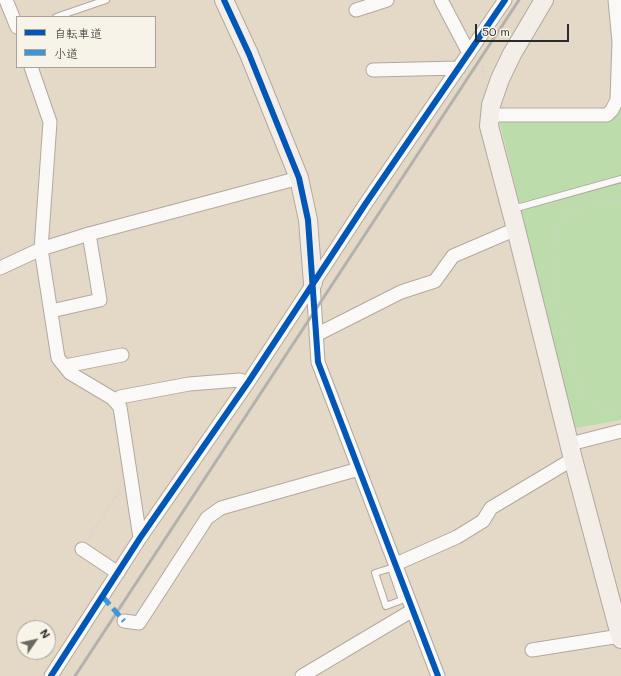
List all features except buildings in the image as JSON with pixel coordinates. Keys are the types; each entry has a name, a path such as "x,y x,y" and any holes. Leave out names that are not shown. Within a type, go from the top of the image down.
{"street":[{"path":"6,0 16,25"},
{"path":"224,0 249,54 299,178 308,220 318,362 396,564 400,584 413,610 438,676"},
{"path":"356,10 387,0"},
{"path":"441,0 469,53"},
{"path":"51,676 140,538 247,384 313,283 505,0"},
{"path":"532,650 620,633 571,452 489,126 491,106 500,79 512,54 544,0"},
{"path":"490,115 607,115 612,110 617,100 619,42 615,0"},
{"path":"31,68 50,122 41,249 58,358 70,373 115,401 120,407 140,538"},
{"path":"373,70 459,68"},
{"path":"0,268 41,249 89,234 299,178"},
{"path":"316,335 401,292 435,280 453,256 516,229"},
{"path":"51,310 100,300 89,234"},
{"path":"65,366 122,355"},
{"path":"115,401 120,397 189,384 240,380 247,384"},
{"path":"396,564 457,536 483,521 491,508 571,452 621,432"},
{"path":"124,620 139,623 207,518 221,508 359,469"},
{"path":"82,549 118,574"},
{"path":"302,676 413,610"}],"lane":[{"path":"59,16 106,0"},
{"path":"511,210 621,179"},
{"path":"391,568 400,584 402,600 386,606 375,573 391,568"}],"path":[{"path":"621,200 561,214 552,280 582,397 614,414 621,413"},
{"path":"82,549 131,474"}],"green space":[{"path":"621,23 621,420 575,428 499,120 597,120 613,118 620,103"}],"railway":[{"path":"75,676 519,0"}],"marked path":[{"path":"103,597 124,621"}],"cycle path":[{"path":"224,0 249,54 299,178 308,220 318,362 438,676"},
{"path":"51,676 140,538 249,381 366,203 505,0"}]}
